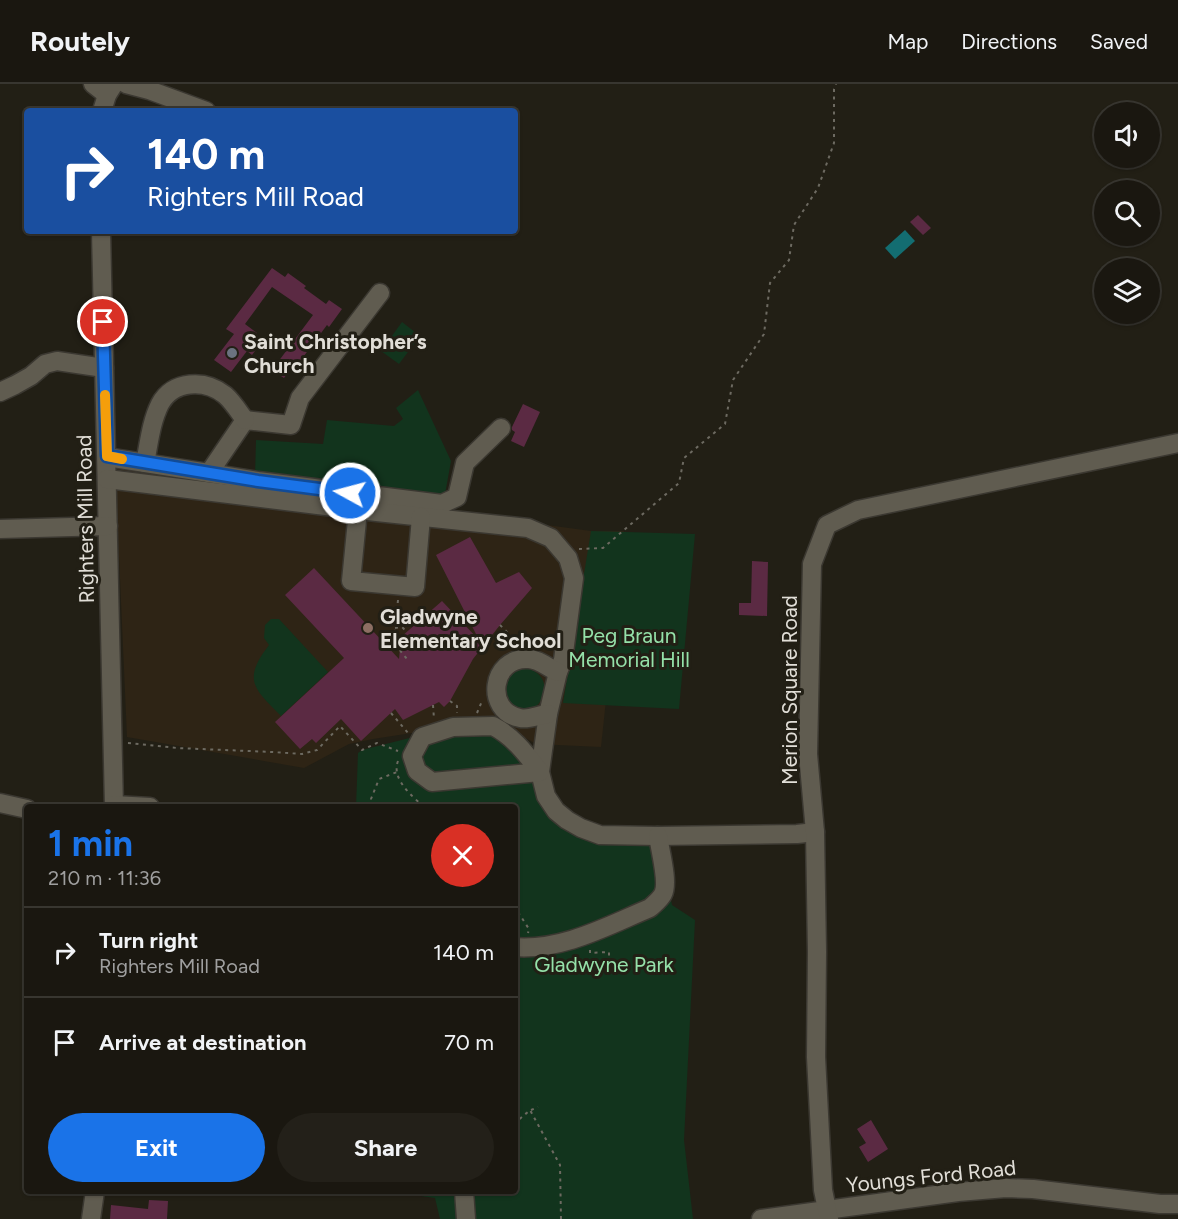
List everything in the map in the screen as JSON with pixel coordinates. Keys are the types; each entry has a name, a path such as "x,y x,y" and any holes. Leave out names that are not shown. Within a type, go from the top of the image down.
{"street":[{"path":"126,84 198,108"},
{"name":"Righters Mill Road","path":"101,234 114,804"},
{"path":"145,463 155,416 163,399 175,388 196,384 219,391 230,400 245,420 291,425 300,398 380,293"},
{"path":"0,392 31,376 45,364 57,361 105,368"},
{"path":"209,473 245,420"},
{"path":"107,456 258,481 442,504 457,497 465,462 501,428"},
{"name":"Merion Square Road","path":"828,1214 823,1190 816,1057 817,952 814,832 808,754 812,564 827,525 858,510 1178,443"},
{"path":"107,479 528,528 551,538 568,558 574,578 563,660 548,714 540,772 546,796 556,811 581,828 600,835 658,836 814,832"},
{"path":"358,510 351,581 415,587 421,517"},
{"path":"0,529 108,526"},
{"path":"548,714 520,718 511,714 503,708 498,699 497,679 502,670 519,659 539,662 558,672"},
{"path":"493,726 506,732 540,772 432,782 417,771 412,756 422,737 453,727 493,726"},
{"path":"0,803 24,807"},
{"path":"520,948 540,947 571,940 650,908 663,894 666,885 658,836"},
{"name":"Youngs Ford Road","path":"760,1219 828,1214 958,1192 1006,1188 1178,1204"},
{"path":"91,1219 95,1194"},
{"path":"464,1194 466,1219"}],"path":[{"path":"561,550 603,548 679,483 684,458 725,424 733,380 764,334 770,283 789,260 794,225 818,188 834,143 834,89 836,84"},
{"path":"399,586 394,643 407,659"},
{"path":"500,625 514,639 520,652"},
{"path":"395,628 402,627 407,632"},
{"path":"475,718 483,700"},
{"path":"391,713 410,735"},
{"path":"112,741 177,748 302,754 317,750 340,726 362,750 377,743 412,756"},
{"path":"371,804 379,779 397,772"},
{"path":"518,912 529,929 520,948"},
{"path":"590,952 609,952 609,958"},
{"path":"518,1120 527,1112 538,1107"},
{"path":"531,1110 560,1165 561,1219"}],"shaded area":[{"name":"Gladwyne Elementary School","path":"115,466 591,531 624,531 601,747 536,744 511,730 470,724 349,744 304,768 127,737"}],"green space":[{"path":"402,322 420,336 399,364 381,351"},
{"path":"418,390 451,461 444,500 255,476 256,440 323,444 327,420 394,426 403,419 396,408"},
{"name":"Peg Braun Memorial Hill","path":"591,531 695,534 679,709 563,703"},
{"path":"271,619 279,619 328,672 281,716 258,691 254,676 256,667 269,645 264,638 265,625"},
{"path":"525,668 536,672 542,679 544,688 543,696 538,704 524,711 515,708 505,698 506,677 517,669"},
{"name":"Gladwyne Park","path":"493,726 567,820 658,836 672,905 695,920 684,1140 693,1219 440,1219 435,1198 407,1194 518,1194 518,804 356,804 358,753 362,750 453,727"}],"water":[{"path":"905,230 915,241 895,259 885,248"}],"building":[{"path":"918,215 931,228 923,235 910,222"},
{"path":"272,268 285,277 288,273 326,304 329,300 342,309 295,368 293,366 284,378 272,370 313,315 272,287 245,324 257,333 255,337 262,342 252,355 247,351 231,372 214,360 234,334 226,329"},
{"path":"523,404 540,412 524,447 511,441 515,432 512,427"},
{"path":"470,537 496,583 519,572 532,588 473,659 450,701 444,707 439,702 403,720 395,709 361,741 341,719 316,743 312,739 300,749 275,722 344,658 285,595 314,568 399,659 401,637 442,601 479,640 436,555"},
{"path":"752,561 768,562 767,616 739,615 739,603 751,603"},
{"path":"871,1120 888,1149 868,1162 859,1147 866,1143 857,1129"},
{"path":"149,1200 168,1201 167,1219 110,1219 111,1205 148,1209"}],"slow traffic":[{"path":"105,395 107,456 122,459"}],"place":[{"name":"Saint Christopher’s Church","path":"232,353"},
{"name":"Gladwyne Elementary School","path":"368,628"}],"route":[{"path":"103,322 107,456 258,481 350,493"}]}
